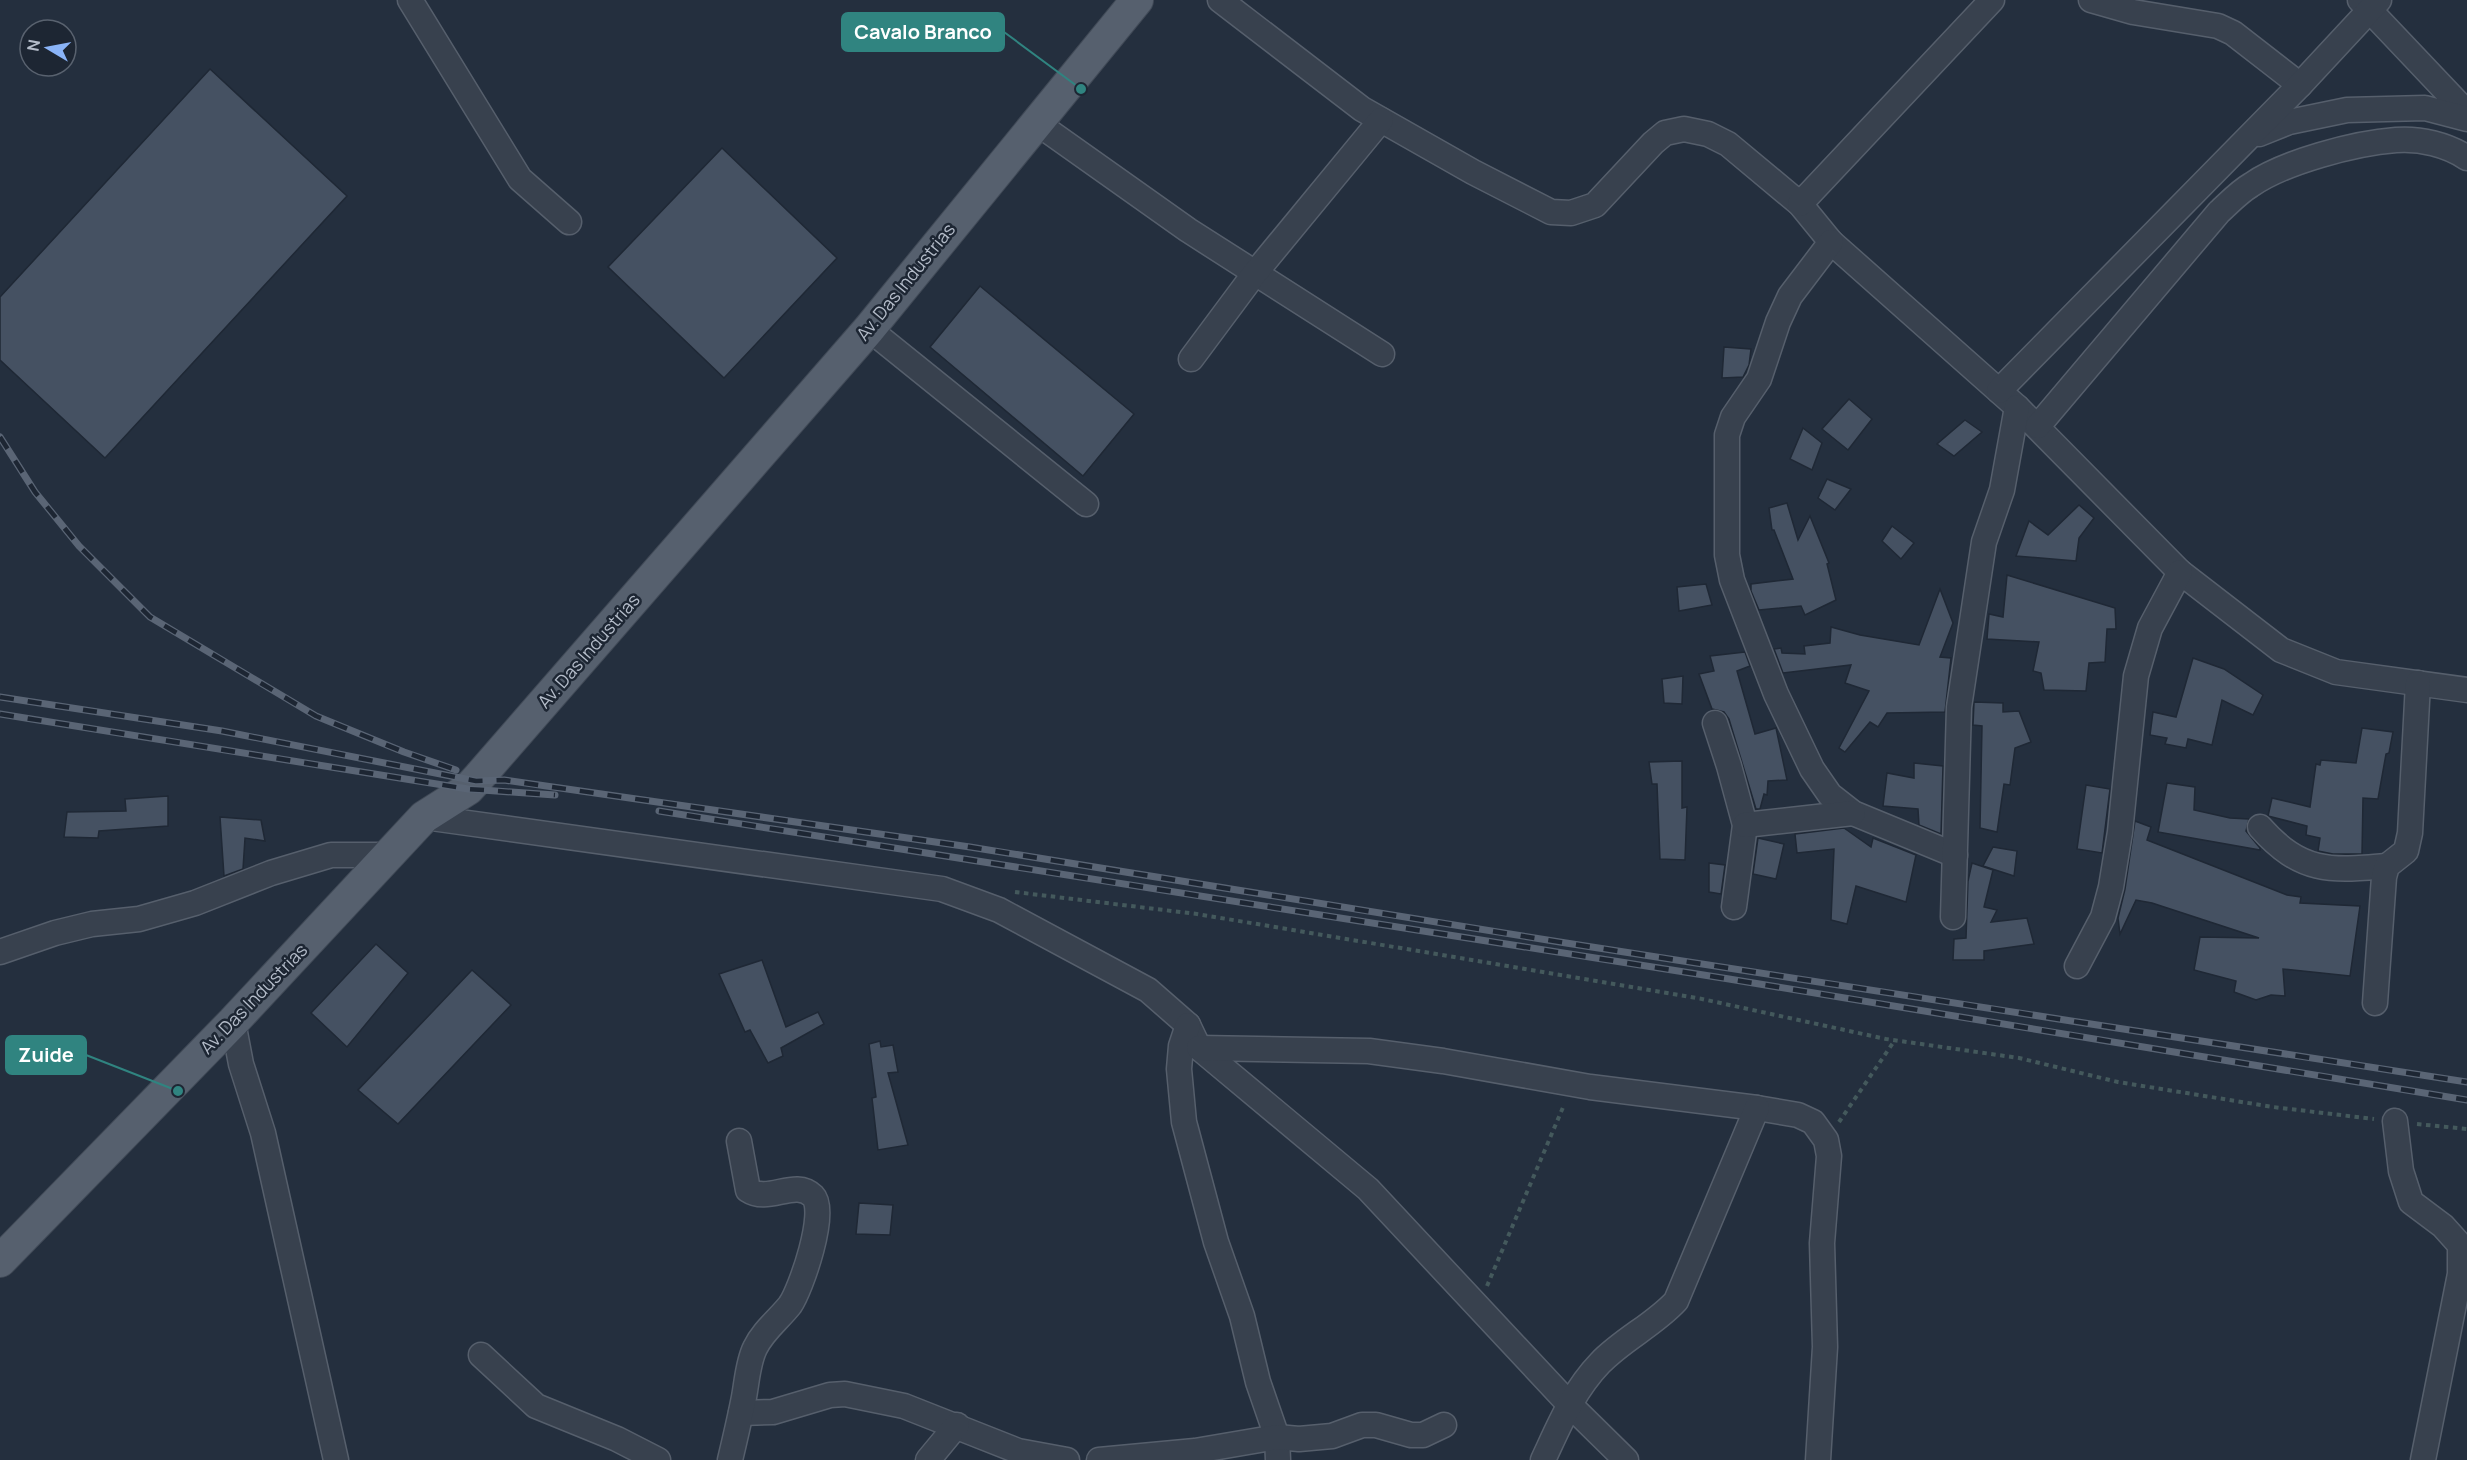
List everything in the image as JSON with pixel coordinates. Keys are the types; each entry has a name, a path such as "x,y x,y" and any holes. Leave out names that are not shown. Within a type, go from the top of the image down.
{"main road":[{"name":"Av. Das Industrias","path":"0,1262 232,1022 424,817 468,789 479,777 869,329 1137,0"}],"street":[{"path":"410,0 520,179 569,222"},
{"path":"1220,0 1362,109 1473,172 1551,212 1571,213 1595,206 1665,133 1684,129 1708,134 1728,144 1800,204 1831,242 2017,407 2180,572 2281,650 2336,672 2467,690"},
{"path":"1800,204 1992,0"},
{"path":"2091,0 2133,12 2218,26 2233,33 2300,85"},
{"path":"1999,391 2300,85 2370,3 2467,113"},
{"path":"2249,138 2289,122 2347,110 2425,108 2467,119"},
{"path":"1191,359 1255,273 1381,120"},
{"path":"1037,123 1188,230 1382,354"},
{"path":"2037,426 2219,212 2250,184 2296,162 2397,140 2425,142 2454,149 2467,158"},
{"path":"1831,242 1790,296 1778,322 1759,379 1733,417 1727,435 1727,555 1739,602 1776,694 1812,769 1830,795 1853,813 1955,855"},
{"path":"2122,266 2152,290"},
{"path":"869,329 1086,504"},
{"path":"1953,917 1959,707 1984,542 2002,490 2017,407"},
{"path":"2077,966 2103,917 2111,887 2120,832 2136,676 2150,628 2180,572"},
{"path":"2260,827 2287,854 2315,866 2348,870 2387,866 2406,851 2410,833 2418,683"},
{"path":"1714,723 1730,765 1745,825 1734,907"},
{"path":"1745,825 1853,813"},
{"path":"424,817 942,889 999,910 1148,990 1188,1025 1199,1048 1368,1189 1569,1404 1626,1460"},
{"path":"0,952 55,933 92,924 139,919 195,903 271,873 331,855 390,855"},
{"path":"2375,1003 2379,926 2387,866"},
{"path":"232,1022 241,1064 263,1133 336,1460"},
{"path":"1188,1025 1181,1046 1179,1069 1184,1122 1216,1242 1242,1316 1258,1382 1278,1448"},
{"path":"1199,1048 1369,1051 1672,1099 1757,1108 1798,1115 1814,1122 1826,1140 1829,1156 1822,1243 1825,1347 1818,1460"},
{"path":"1543,1460 1569,1404 1600,1363 1665,1313 1676,1301 1757,1108"},
{"path":"2395,1121 2401,1171 2411,1202 2464,1245 2422,1460"},
{"path":"730,1460 755,1348 791,1303 805,1273 818,1216 818,1203 804,1190 761,1196 748,1190 740,1141"},
{"path":"481,1355 536,1406 616,1439 658,1460"},
{"path":"741,1413 773,1412 830,1395 845,1394 903,1406 957,1425 1016,1455 1067,1460"},
{"path":"928,1460 957,1425"},
{"path":"1099,1460 1195,1451 1278,1448 1332,1436 1362,1425 1376,1425 1411,1436 1423,1435 1444,1425"}],"path":[{"path":"1010,891 1197,914 1702,999 1895,1040 2019,1058 2118,1082 2273,1107 2467,1129"},
{"path":"1826,1140 1895,1040"},
{"path":"1479,1306 1572,1084"}],"building":[{"path":"210,69 347,196 105,458 0,360 0,297"},
{"path":"722,148 837,258 724,378 608,267"},
{"path":"980,286 1134,414 1083,476 930,347"},
{"path":"1724,347 1751,349 1749,365 1743,377 1722,378"},
{"path":"1849,399 1872,419 1848,450 1822,429"},
{"path":"1965,420 1982,432 1954,456 1937,444"},
{"path":"1803,428 1822,443 1812,470 1790,459"},
{"path":"1827,479 1851,489 1835,510 1818,498"},
{"path":"1787,503 1798,540 1810,516 1829,563 1827,564 1836,600 1805,615 1801,606 1759,610 1751,591 1751,584 1793,579 1774,530 1772,530 1769,508"},
{"path":"2079,505 2094,518 2079,538 2076,561 2016,556 2029,521 2048,535"},
{"path":"1892,526 1914,543 1901,559 1882,541"},
{"path":"2007,575 2115,608 2116,629 2107,629 2105,662 2089,663 2086,691 2044,690 2041,673 2033,671 2039,642 1987,639 1989,614 2003,617"},
{"path":"1706,584 1712,605 1679,611 1677,587"},
{"path":"1940,589 1953,623 1940,657 1951,658 1945,712 1887,713 1878,727 1870,722 1845,752 1839,748 1869,691 1845,683 1851,665 1783,673 1774,649 1781,648 1782,653 1805,654 1804,646 1830,643 1831,627 1860,635 1919,645"},
{"path":"1745,652 1750,666 1737,671 1755,734 1776,728 1787,780 1768,781 1767,795 1764,794 1760,809 1756,809 1729,719 1724,712 1712,709 1699,674 1714,671 1710,656"},
{"path":"2193,658 2224,669 2263,695 2253,715 2222,700 2212,745 2188,739 2186,748 2165,744 2167,738 2150,735 2153,712 2176,717"},
{"path":"1683,676 1682,704 1664,703 1662,679"},
{"path":"1974,702 2003,703 2003,712 2019,711 2031,742 2015,748 2010,785 2004,784 1997,832 1980,828 1982,726 1973,725"},
{"path":"2362,728 2393,732 2389,753 2386,754 2378,799 2363,798 2362,854 2333,854 2318,851 2320,838 2306,835 2307,826 2268,816 2272,798 2310,807 2316,764 2320,765 2321,760 2356,763"},
{"path":"1682,761 1682,808 1687,807 1685,860 1660,859 1657,784 1652,784 1649,762"},
{"path":"1914,763 1943,766 1941,834 1919,825 1918,809 1883,806 1887,773 1914,778"},
{"path":"2167,783 2195,787 2194,810 2230,818 2249,819 2246,831 2260,850 2158,832"},
{"path":"2086,785 2110,789 2102,853 2077,849"},
{"path":"168,796 168,826 99,831 98,838 64,837 67,812 126,811 125,799"},
{"path":"220,817 261,820 265,841 245,838 243,869 224,876"},
{"path":"2135,821 2151,827 2147,840 2287,895 2301,897 2300,903 2360,906 2350,976 2283,969 2285,996 2271,995 2256,1000 2234,992 2236,981 2194,970 2200,937 2259,938 2152,903 2136,900 2120,934 2118,918 2125,889"},
{"path":"1844,828 1871,847 1873,838 1916,855 1906,902 1856,886 1847,924 1831,920 1834,849 1797,853 1795,834"},
{"path":"1758,838 1784,844 1776,879 1753,874"},
{"path":"1993,847 2017,851 2014,876 1983,866"},
{"path":"1709,863 1725,865 1721,894 1709,892"},
{"path":"1972,863 1993,870 1984,907 1997,910 1991,922 2027,918 2034,944 1984,951 1984,960 1953,960 1954,939 1966,938 1968,881"},
{"path":"376,944 408,973 347,1047 311,1013"},
{"path":"762,960 786,1027 818,1012 824,1024 781,1048 783,1056 768,1063 750,1030 745,1032 719,974"},
{"path":"472,970 511,1005 398,1124 358,1090"},
{"path":"880,1041 881,1047 893,1045 898,1072 888,1073 908,1145 878,1150 872,1098 876,1097 869,1044"},
{"path":"859,1203 893,1205 890,1235 856,1234"}],"railway":[{"path":"0,437 35,492 79,546 150,617 316,716 404,752 456,770"},
{"path":"0,697 222,731 476,781 504,780 970,847 1566,943 2467,1082"},
{"path":"0,714 468,789 555,795"},
{"path":"659,811 1729,979 2467,1100"}],"place":[{"name":"Cavalo Branco","path":"1081,89"},
{"name":"Zuide","path":"178,1091"}]}
